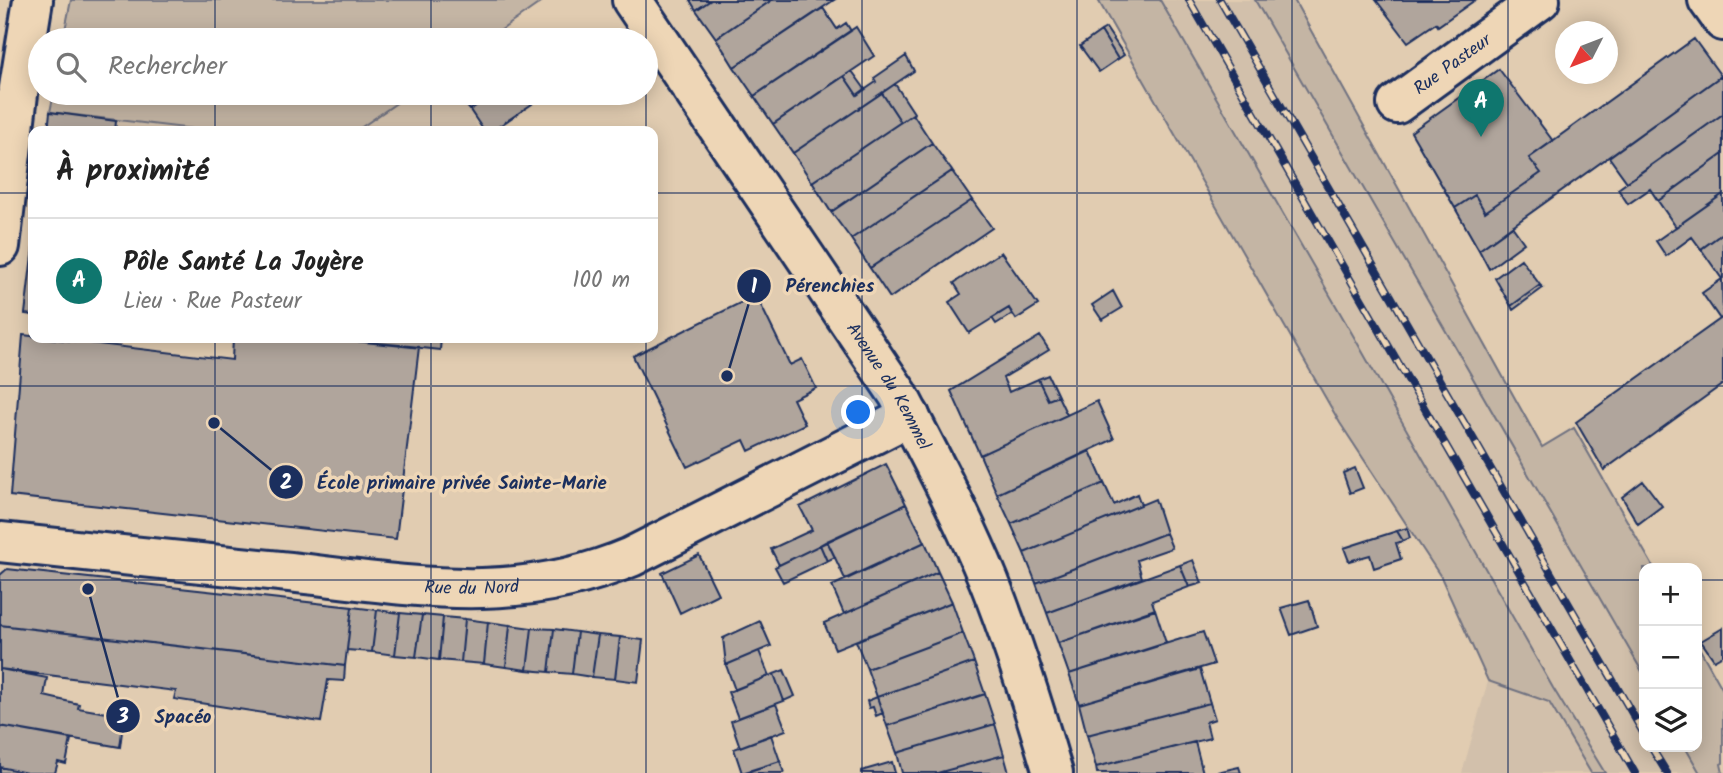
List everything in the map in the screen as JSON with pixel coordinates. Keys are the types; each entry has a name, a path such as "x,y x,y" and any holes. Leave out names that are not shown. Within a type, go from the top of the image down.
{"street":[{"path":"29,28 33,0"},
{"name":"Avenue du Kemmel","path":"632,0 651,28"},
{"name":"Rue Pasteur","path":"1397,104 1540,0"},
{"path":"1708,0 1723,21"},
{"path":"0,246 28,31"},
{"name":"Avenue du Kemmel","path":"658,39 898,394 910,416 988,580 1025,681 1053,773"},
{"name":"Rue du Nord","path":"0,542 423,587 525,587 584,576 631,557 910,416"}],"shaded area":[{"path":"71,0 544,0 504,28 65,28"},
{"path":"1098,0 1160,0 1553,688 1605,773 1591,773 1549,702 1488,681 1441,577 1340,423"},
{"path":"1160,0 1255,0 1639,666 1639,752 1688,752 1700,773 1605,773 1553,688"},
{"path":"1255,0 1294,0 1542,447 1574,428 1651,563 1639,563 1639,666"},
{"path":"51,105 394,105 363,126 168,126 50,112"},
{"path":"394,105 468,105 477,126 363,126"},
{"path":"50,112 170,126 49,126"},
{"path":"1702,653 1723,690 1723,773 1700,773 1688,752 1702,752"},
{"path":"1488,681 1549,702 1591,773 1462,773"}],"building":[{"path":"690,0 711,0 696,10"},
{"path":"711,0 772,0 716,38 696,10"},
{"path":"772,0 834,0 734,67 716,38"},
{"path":"1376,0 1475,0 1438,26 1436,23 1408,42"},
{"path":"823,8 837,29 846,23 851,31 754,96 734,67"},
{"path":"856,27 874,56 773,124 754,96"},
{"path":"1106,28 1124,55 1118,59 1101,31"},
{"path":"1101,31 1118,59 1099,72 1080,46"},
{"path":"1694,39 1721,76 1479,250 1455,208 1475,195 1485,212 1541,173 1529,158"},
{"path":"906,56 914,71 793,153 773,124 844,76 857,95 876,82 874,78"},
{"path":"1499,69 1553,141 1529,158 1541,173 1485,212 1475,195 1455,208 1411,132"},
{"path":"852,71 865,89 857,95 844,76"},
{"path":"1721,76 1723,114 1627,182 1609,157"},
{"path":"895,84 914,113 901,122 882,93"},
{"path":"882,93 901,122 812,182 793,153"},
{"path":"477,105 531,105 499,126 481,126 470,110"},
{"path":"50,112 116,121 116,126 49,126"},
{"path":"913,114 932,143 831,212 812,182"},
{"path":"1723,114 1723,154 1658,201 1650,189 1628,204 1618,189"},
{"path":"932,143 952,171 851,239 831,212"},
{"path":"1723,154 1723,194 1676,227 1658,201"},
{"path":"952,171 972,200 870,268 851,239"},
{"path":"1723,194 1723,233 1701,249 1692,237 1666,256 1656,241"},
{"path":"972,200 992,228 890,298 870,268"},
{"path":"1512,226 1524,243 1489,269 1479,250"},
{"path":"1723,233 1723,278 1722,279 1701,249"},
{"path":"1001,252 1038,305 1016,319 1009,308 969,333 949,302 961,294 954,283"},
{"path":"1521,259 1540,285 1511,306 1495,278"},
{"path":"1722,279 1723,317 1720,319 1702,293"},
{"path":"1540,285 1543,288 1513,310 1511,306"},
{"path":"28,289 28,314 25,314"},
{"path":"1113,291 1122,308 1102,320 1092,305"},
{"path":"756,295 790,365 802,359 816,388 793,399 805,424 749,451 744,440 687,467 633,356"},
{"path":"1009,308 1012,314 996,324 992,318"},
{"path":"1723,317 1723,384 1604,470 1576,422"},
{"path":"23,335 28,336 28,343 90,343 232,360 233,343 378,343 419,347 396,539 10,496"},
{"path":"1040,336 1049,350 1003,378 1009,392 1038,379 1048,400 1058,396 1067,415 980,455 951,391"},
{"path":"374,343 441,343 440,350"},
{"path":"1048,375 1058,396 1048,400 1038,379"},
{"path":"1097,401 1114,439 997,494 980,455"},
{"path":"1090,451 1104,483 1011,524 997,494"},
{"path":"886,464 906,504 779,565 771,549 812,530 800,507"},
{"path":"1355,468 1363,488 1350,493 1343,473"},
{"path":"1643,481 1662,506 1638,524 1622,497"},
{"path":"1104,483 1114,505 1137,494 1141,505 1024,553 1011,524"},
{"path":"1155,499 1166,533 1036,583 1024,553"},
{"path":"906,504 925,542 845,579 827,541"},
{"path":"1407,528 1410,538 1403,541 1397,531"},
{"path":"1397,531 1403,541 1396,543 1401,559 1374,568 1370,555 1349,561 1344,548"},
{"path":"1166,533 1172,548 1137,560 1142,578 1047,613 1036,583"},
{"path":"827,541 835,557 827,561 820,545"},
{"path":"925,542 938,572 844,614 832,586"},
{"path":"820,545 827,561 783,582 775,567"},
{"path":"699,555 718,594 680,613 662,573"},
{"path":"1193,560 1202,583 1189,587 1180,565"},
{"path":"1180,565 1189,587 1152,601 1155,610 1058,643 1047,613"},
{"path":"7,569 352,607 345,666 0,625 0,575"},
{"path":"938,572 952,602 835,649 824,623"},
{"path":"1309,600 1317,626 1291,635 1281,608"},
{"path":"952,602 963,633 867,669 856,641"},
{"path":"352,607 377,610 372,652 347,650"},
{"path":"1155,609 1166,643 1069,674 1058,643"},
{"path":"377,610 400,613 395,655 372,652"},
{"path":"400,613 422,615 416,657 395,655"},
{"path":"422,615 443,617 439,660 416,657"},
{"path":"443,617 465,619 461,662 439,660"},
{"path":"465,619 488,622 484,664 461,662"},
{"path":"760,621 771,646 726,665 723,638"},
{"path":"488,622 510,625 506,667 484,664"},
{"path":"0,625 345,666 344,681 328,680 321,722 174,699 176,691 0,669"},
{"path":"510,625 532,628 527,670 506,667"},
{"path":"532,628 554,629 549,672 527,670"},
{"path":"1723,628 1723,655 1714,660 1702,640"},
{"path":"554,629 577,632 572,674 549,672"},
{"path":"577,632 598,635 592,677 572,674"},
{"path":"1203,632 1214,664 1079,704 1069,674"},
{"path":"963,633 974,662 877,697 867,669"},
{"path":"598,635 620,637 615,679 592,677"},
{"path":"620,637 643,640 638,682 615,679"},
{"path":"759,651 769,676 735,690 726,665"},
{"path":"974,662 985,694 887,726 877,697"},
{"path":"0,669 47,678 44,696 79,704 78,708 124,716 120,747 0,726"},
{"path":"1200,669 1210,703 1087,735 1079,704"},
{"path":"784,670 795,696 784,701 774,674"},
{"path":"774,674 784,701 738,718 728,692"},
{"path":"985,694 995,724 897,753 887,726"},
{"path":"877,697 883,713 876,716 867,701"},
{"path":"1210,703 1215,719 1206,722 1210,738 1096,767 1087,735"},
{"path":"776,704 786,730 740,747 731,721"},
{"path":"995,724 1004,755 937,773 902,773 897,753"},
{"path":"0,726 71,739 66,764 58,762 55,773 27,773 0,767"},
{"path":"771,735 780,761 742,773 734,749"},
{"path":"1195,742 1203,773 1097,773 1096,767"},
{"path":"1004,755 1009,773 937,773"},
{"path":"780,761 784,773 744,773"},
{"path":"892,762 895,773 861,773 861,771"},
{"path":"0,767 27,773 0,773"},
{"path":"1239,767 1241,773 1213,773"}],"railway":[{"path":"1189,0 1635,773"},
{"path":"1220,0 1639,725"},
{"path":"1654,752 1667,773"}],"place":[{"name":"Pôle Santé La Joyère","path":"1481,137"},
{"name":"Pérenchies","path":"727,376"},
{"name":"École primaire privée Sainte-Marie","path":"214,423"},
{"name":"Spacéo","path":"88,589"}]}
